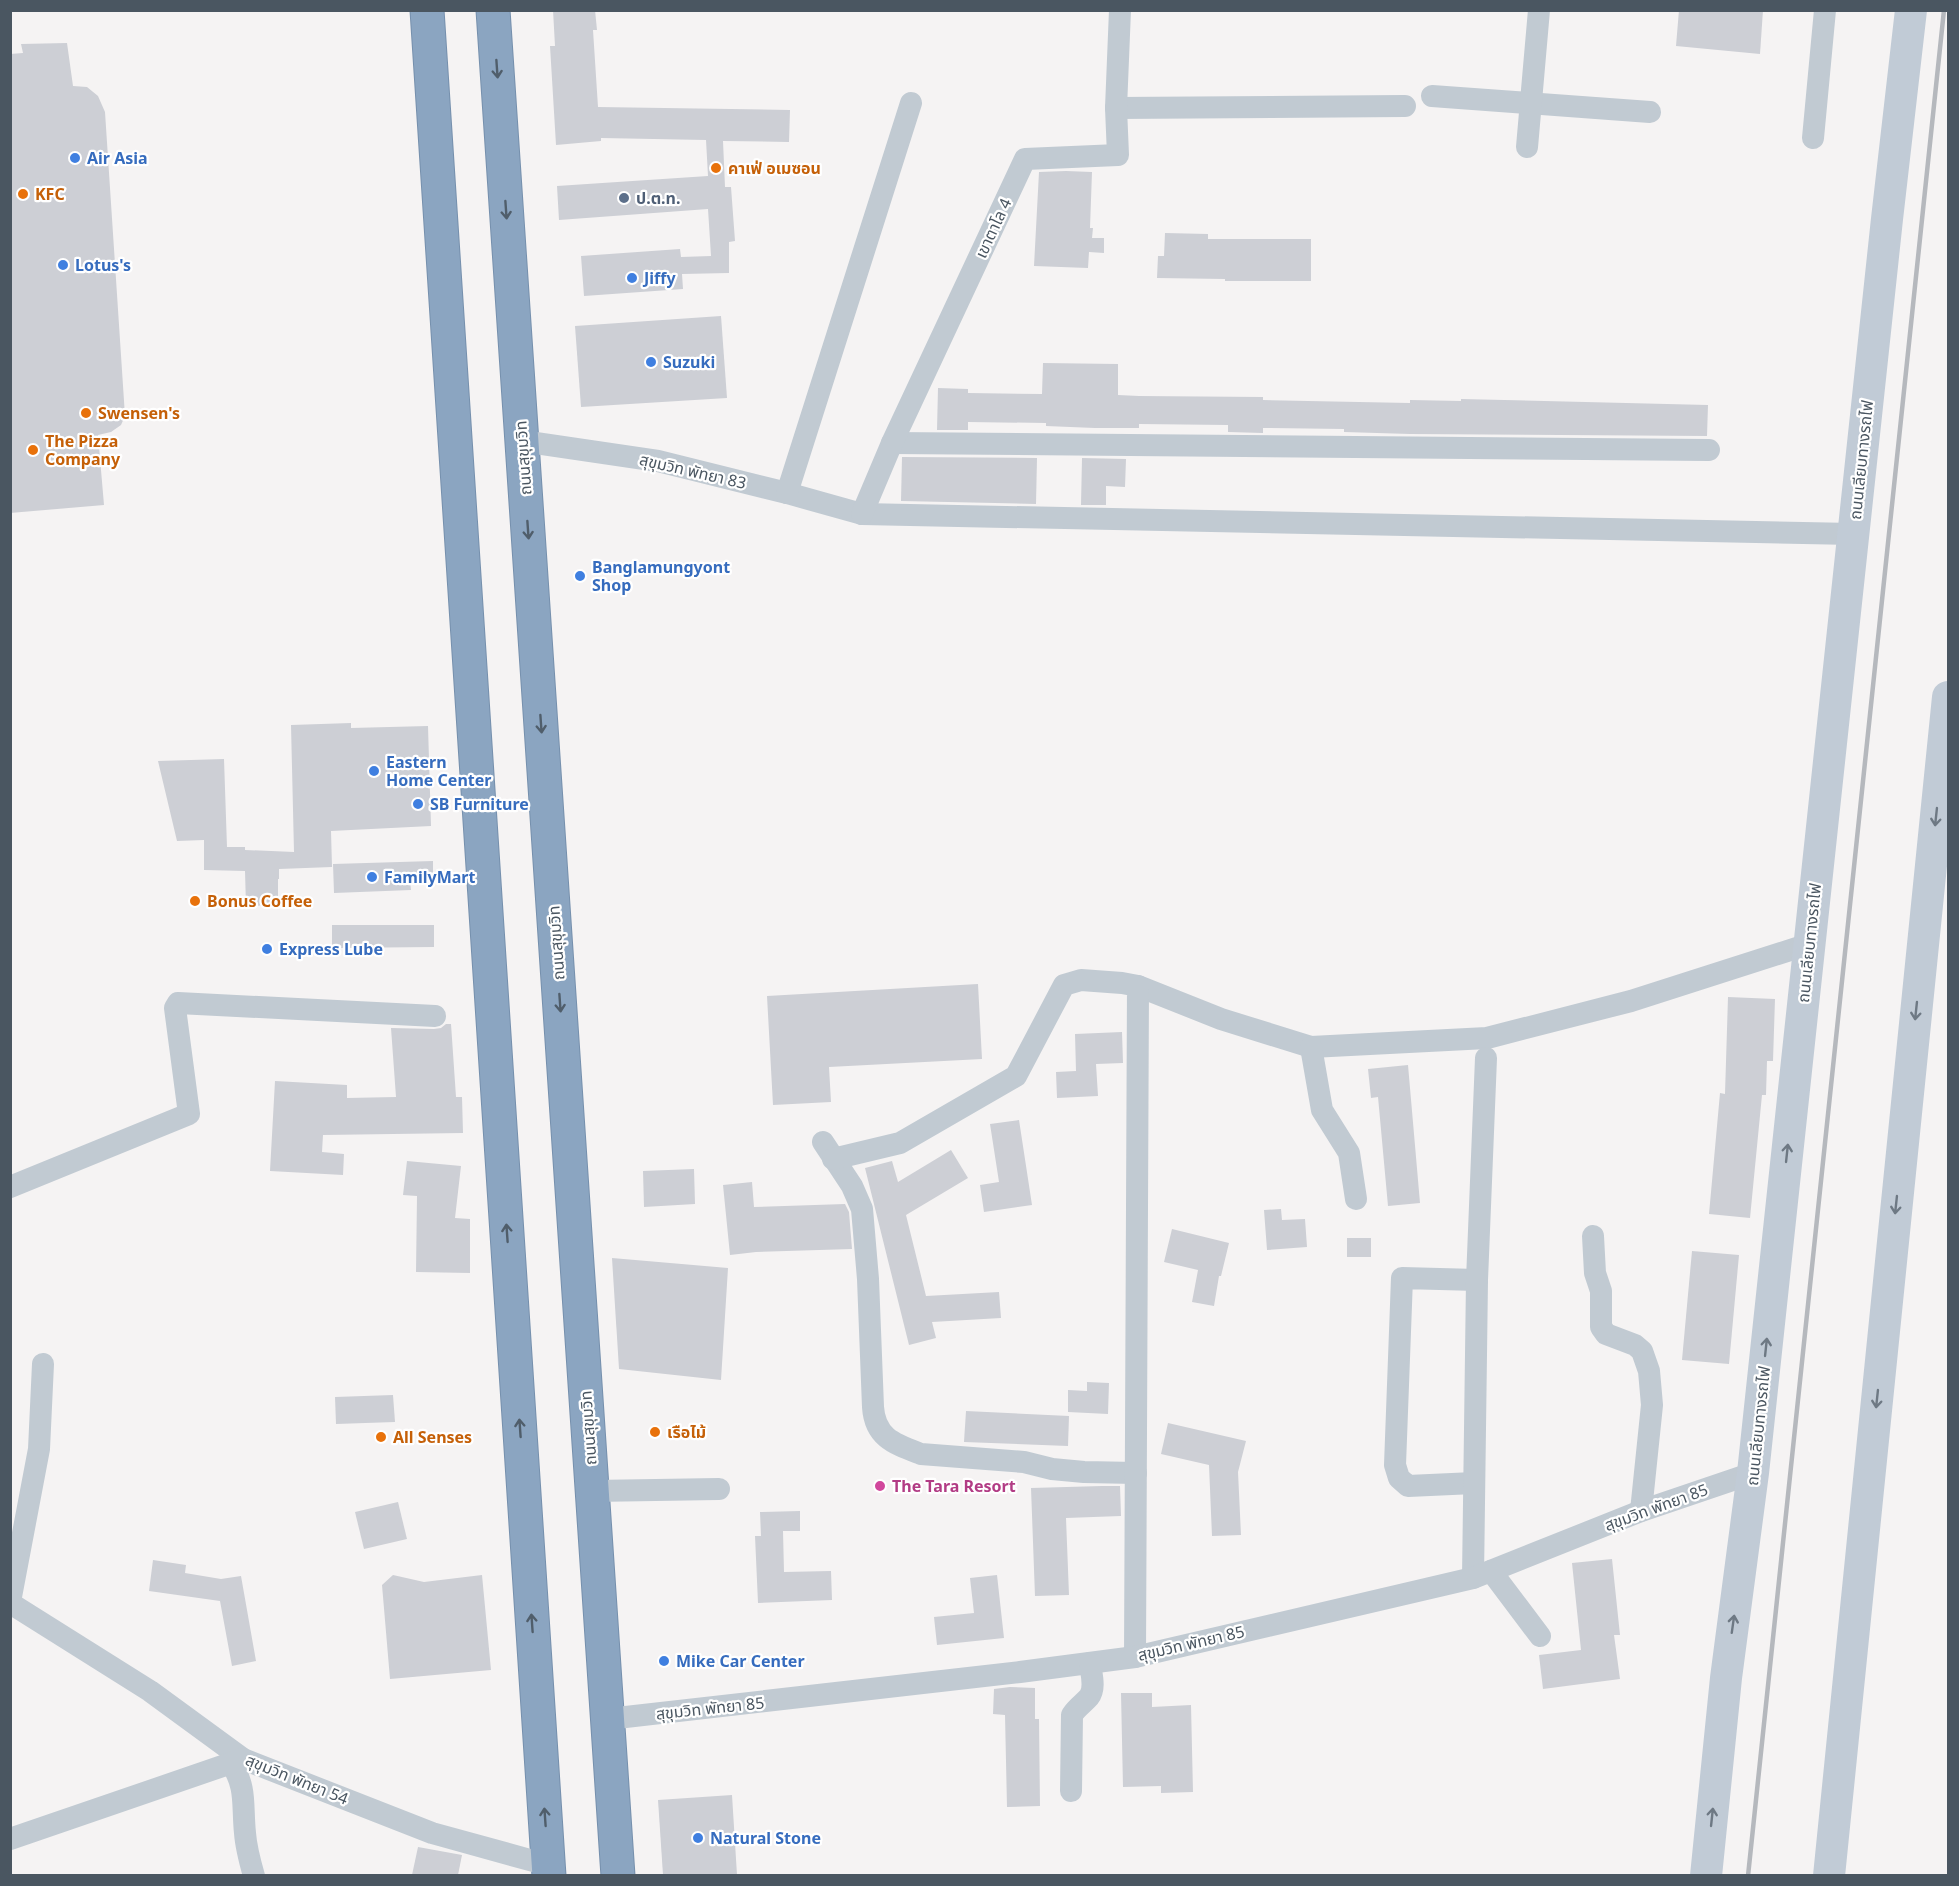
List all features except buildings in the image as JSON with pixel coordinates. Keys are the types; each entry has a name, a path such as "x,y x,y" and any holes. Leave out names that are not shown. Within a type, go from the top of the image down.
{"highway":[{"path":"427,10 548,1870"},
{"name":"ถนนสุขุมวิท","path":"493,10 618,1875"}],"street":[{"name":"เขาตาโล 4","path":"862,514 892,444 1025,159 1118,155 1116,108 1120,10"},
{"path":"1527,147 1539,10"},
{"path":"1813,138 1825,10"},
{"name":"ถนนเลียบทางรถไฟ","path":"1706,1875 1726,1678 1753,1473 1911,10"},
{"path":"1432,96 1650,112"},
{"path":"788,493 911,103"},
{"path":"1116,108 1405,106"},
{"name":"สุขุมวิท พัทยา 83","path":"522,441 658,461 862,514 1853,534"},
{"path":"892,444 1709,450"},
{"path":"1829,1875 1939,874 1948,697"},
{"path":"1136,1473 1073,1471 1052,1469 1024,1462 921,1454 906,1449 879,1430 874,1421 868,1279 862,1209 857,1196 828,1151 900,1143 1016,1077 1064,985 1081,980 1138,986 1221,1019 1311,1047 1487,1038 1631,1001 1809,944"},
{"path":"1135,1657 1138,986"},
{"path":"10,1187 189,1113 175,1008 178,1003 435,1016"},
{"path":"1311,1047 1322,1110 1349,1153 1356,1199"},
{"path":"1486,1058 1477,1280 1474,1483 1482,1574 1540,1636"},
{"path":"1593,1236 1595,1273 1601,1291 1601,1328 1606,1334 1624,1339 1642,1351 1649,1371 1652,1405 1641,1511"},
{"path":"1474,1483 1408,1485 1399,1478 1395,1465 1402,1278 1477,1280"},
{"path":"10,1603 39,1449 43,1364"},
{"name":"สุขุมวิท พัทยา 85","path":"608,1719 1135,1657 1482,1574 1641,1511 1753,1473"},
{"path":"592,1491 718,1489"},
{"name":"สุขุมวิท พัทยา 54","path":"10,1603 150,1691 237,1761 432,1833 548,1870"},
{"path":"1071,1791 1072,1714 1092,1693 1090,1663"},
{"path":"10,1839 237,1761 243,1792 245,1836 254,1875"}],"railway":[{"path":"1748,1876 1944,10"}],"place":[{"name":"Air Asia","path":"75,158"},
{"name":"คาเฟ่ อเมซอน","path":"716,168"},
{"name":"KFC","path":"23,194"},
{"name":"ป.ต.ท.","path":"624,198"},
{"name":"Lotus's","path":"63,265"},
{"name":"Jiffy","path":"632,278"},
{"name":"Suzuki","path":"651,362"},
{"name":"Swensen's","path":"86,413"},
{"name":"The Pizza Company","path":"33,450"},
{"name":"Banglamungyont Shop","path":"580,576"},
{"name":"Eastern Home Center","path":"374,771"},
{"name":"SB Furniture","path":"418,804"},
{"name":"FamilyMart","path":"372,877"},
{"name":"Bonus Coffee","path":"195,901"},
{"name":"Express Lube","path":"267,949"},
{"name":"เรือไม้","path":"655,1432"},
{"name":"All Senses","path":"381,1437"},
{"name":"The Tara Resort","path":"880,1486"},
{"name":"Mike Car Center","path":"664,1661"},
{"name":"Natural Stone","path":"698,1838"}]}
